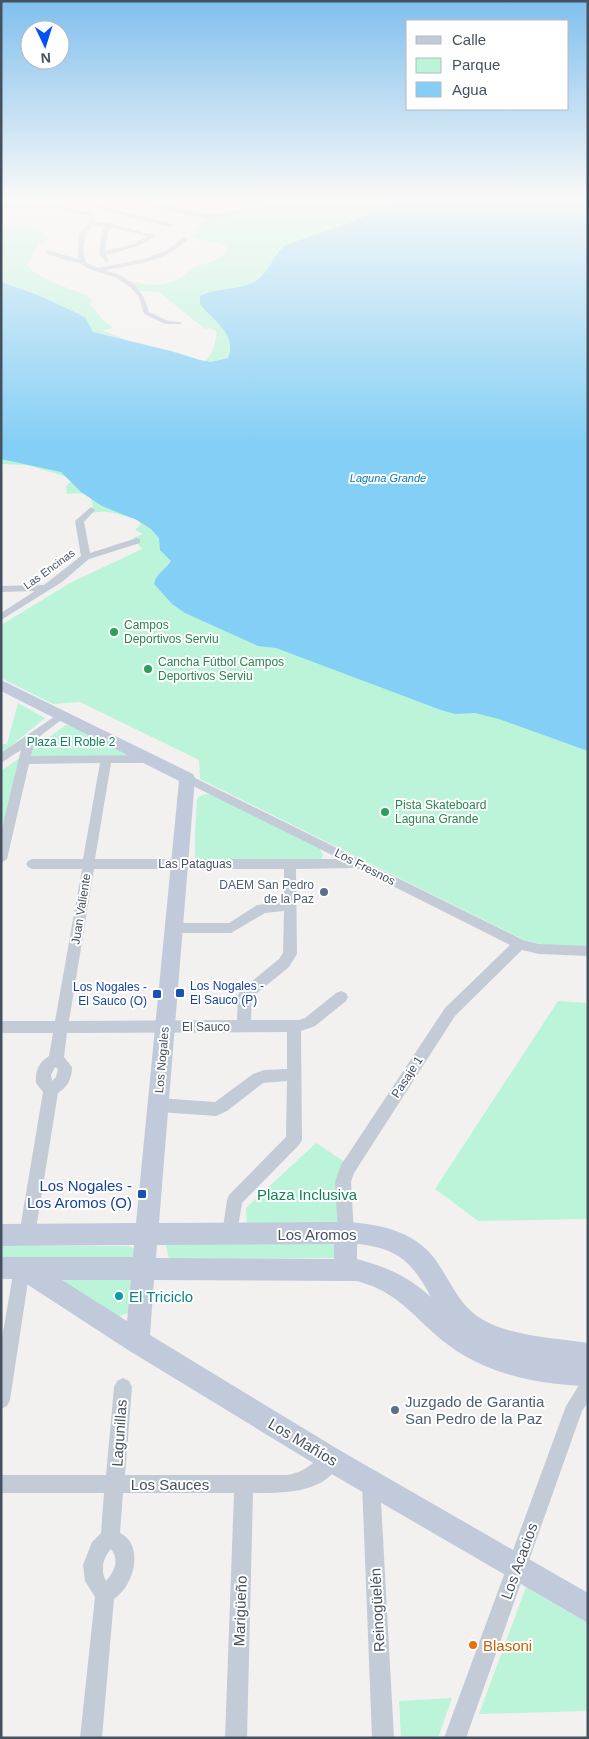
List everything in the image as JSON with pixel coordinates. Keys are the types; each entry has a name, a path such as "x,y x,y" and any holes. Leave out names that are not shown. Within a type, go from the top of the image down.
{"street":[{"path":"125,281 142,297 146,313 168,323 179,323"},
{"name":"Las Encinas","path":"86,556 79,521 91,510"},
{"name":"Las Encinas","path":"1,617 55,582 86,556 137,541"},
{"path":"13,609 28,609 62,588 63,586 55,582"},
{"path":"1,589 46,588"},
{"name":"Los Fresnos","path":"1,685 520,944 539,949 588,951"},
{"path":"1,759 61,715"},
{"path":"1,859 30,737"},
{"name":"Juan Valiente","path":"27,1235 51,1090 60,1085 64,1077 65,1066 56,1059 106,759"},
{"name":"Los Fresnos","path":"25,760 149,759"},
{"name":"Los Nogales","path":"137,1341 187,778"},
{"name":"Las Pataguas","path":"32,864 358,864"},
{"path":"244,1027 245,995 284,963 290,954 290,864"},
{"path":"174,928 232,928 262,908 291,906"},
{"name":"Pasaje 1","path":"346,1233 343,1182 347,1170 450,1012 520,944"},
{"name":"El Sauco","path":"1,1027 294,1026 310,1022 342,997"},
{"path":"230,1234 235,1200 294,1140 294,1026"},
{"path":"158,1105 216,1109 258,1078 294,1075"},
{"path":"345,1268 346,1233"},
{"name":"Los Aromos","path":"1,1235 346,1233 382,1236 399,1242 424,1263 454,1312 480,1331 513,1342 588,1354"},
{"path":"1,1400 12,1268 345,1268 376,1274 399,1285 424,1305 453,1334 468,1345 488,1355 542,1368 588,1374"},
{"name":"Los Mañíos","path":"12,1268 137,1341 332,1460 588,1610"},
{"name":"Los Acacios","path":"455,1738 575,1406 588,1386"},
{"name":"Lagunillas","path":"110,1538 123,1387"},
{"name":"Los Sauces","path":"1,1484 297,1483 315,1476 332,1460"},
{"name":"Reinogüelén","path":"371,1483 383,1738"},
{"name":"Marigüeño","path":"236,1738 244,1484"},
{"path":"110,1538 116,1539 122,1546 125,1556 124,1570 117,1586 105,1593 100,1590 94,1581 95,1558 100,1544 110,1538"},
{"path":"91,1738 105,1593"}],"green space":[{"name":"Laguna Grande","path":"1,281 51,281 86,295 92,300 89,304 105,322 113,327 102,330 146,348 199,365 210,355 217,332 210,328 205,329 159,292 139,291 130,281 149,285 174,281 588,281 588,948 554,947 524,940 200,779 199,760 80,702 53,704 1,678 1,625 70,583 142,549 133,538 143,534 135,530 141,524 137,519 110,512 91,513 93,507 90,495 67,494 66,486 72,481 67,477 27,465 1,464"},
{"path":"18,703 45,718 1,754 1,744 7,744"},
{"name":"Plaza El Roble 2","path":"66,725 74,726 137,758 23,758 4,822 1,822 1,771"},
{"path":"205,794 212,795 320,849 323,855 321,860 195,860 197,799"},
{"path":"558,1001 588,1003 588,1219 478,1221 435,1189"},
{"name":"Plaza Inclusiva","path":"316,1143 345,1162 340,1179 337,1225 247,1228 246,1208"},
{"path":"164,1238 337,1242 336,1258 169,1259"},
{"path":"1,1246 128,1246 136,1249 136,1259 1,1261"},
{"path":"122,1275 133,1280 128,1313 120,1316 112,1314 62,1282 62,1279"},
{"path":"526,1587 588,1623 588,1711 479,1714"},
{"path":"452,1698 438,1738 401,1738 399,1701"}],"water":[{"name":"Laguna Grande","path":"256,281 588,281 588,751 499,719 475,713 455,714 441,710 276,648 258,646 185,613 172,604 154,584 157,577 171,561 160,550 159,538 151,529 137,520 102,506 81,492 61,472 1,459 1,282 40,296 85,317 93,332 211,362 228,358 230,342 222,328 200,304 200,296 214,291"}],"place":[{"name":"Campos Deportivos Serviu","path":"114,632"},
{"name":"Cancha Fútbol Campos Deportivos Serviu","path":"148,669"},
{"name":"Pista Skateboard Laguna Grande","path":"385,812"},
{"name":"DAEM San Pedro de la Paz","path":"324,892"},
{"name":"Los Nogales - El Sauco (P)","path":"180,993"},
{"name":"Los Nogales - El Sauco (O)","path":"157,994"},
{"name":"Los Nogales - Los Aromos (O)","path":"142,1194"},
{"name":"El Triciclo","path":"119,1296"},
{"name":"Juzgado de Garantia San Pedro de la Paz","path":"395,1410"},
{"name":"Blasoni","path":"473,1645"}]}
